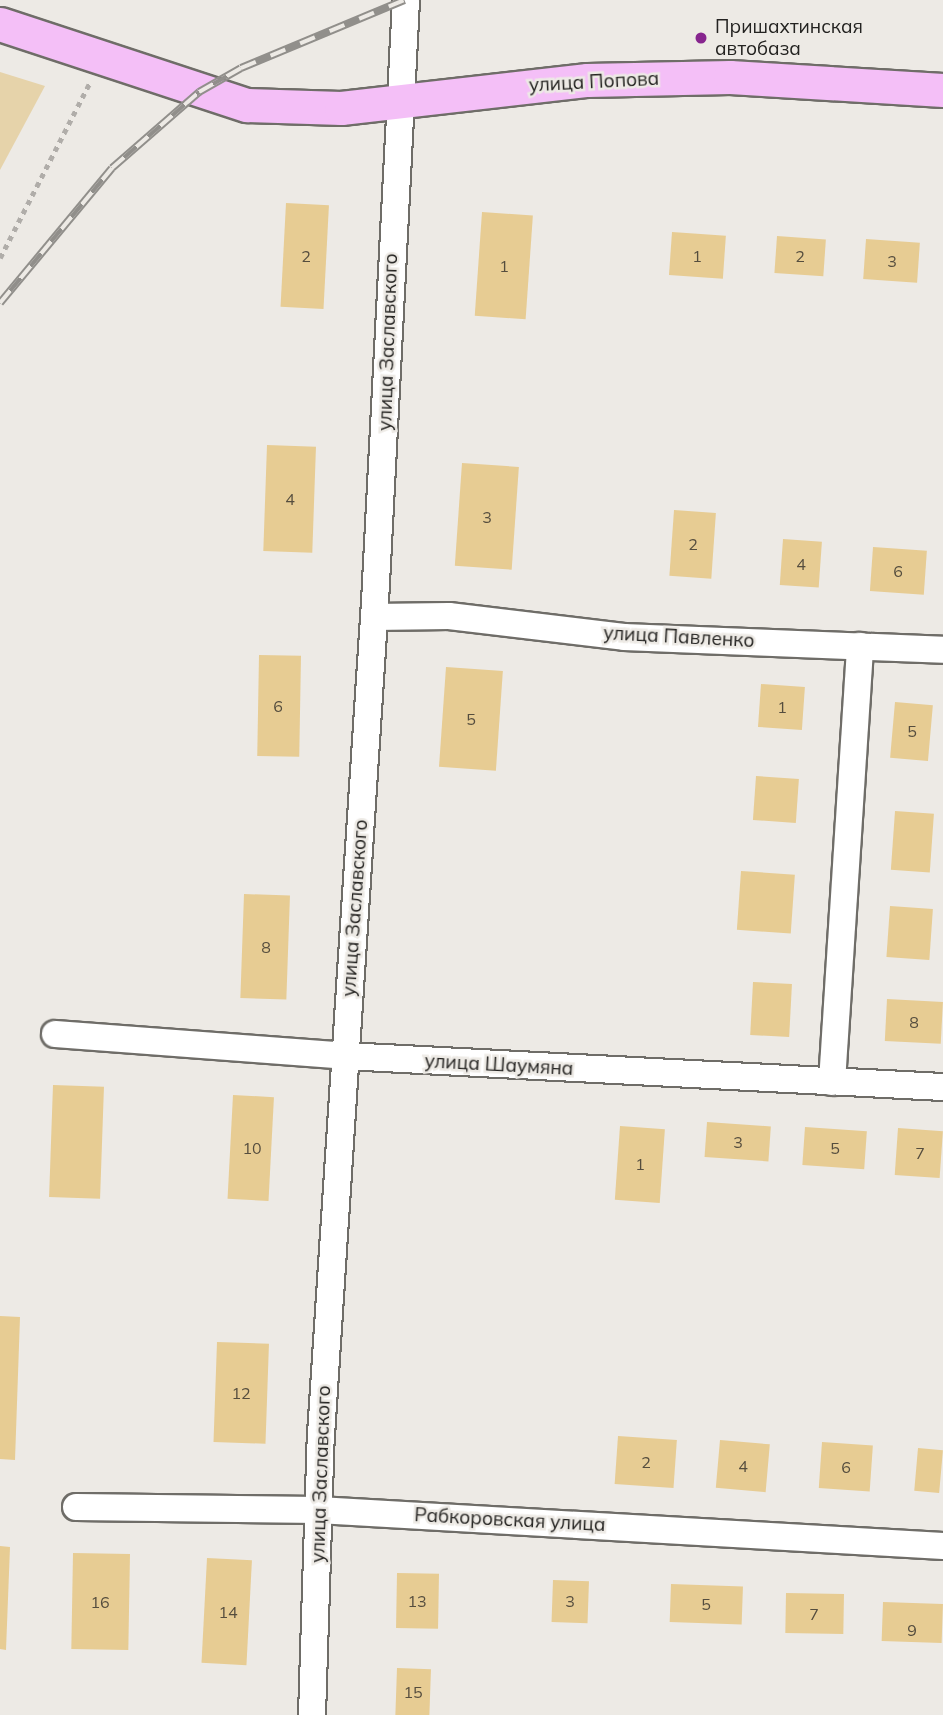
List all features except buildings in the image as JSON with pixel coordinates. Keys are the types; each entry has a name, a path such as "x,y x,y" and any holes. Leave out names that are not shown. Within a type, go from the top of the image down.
{"main road":[{"name":"улица Попова","path":"0,24 247,105 341,108 600,80 730,77 943,90"}],"street":[{"name":"улица Заславского","path":"312,1715 318,1510 374,617 398,102 406,0"},
{"name":"улица Павленко","path":"374,617 449,617 624,637 943,650"},
{"path":"832,1082 860,646"},
{"name":"улица Шаумяна","path":"55,1034 345,1056 943,1087"},
{"name":"Рабкоровская улица","path":"76,1507 318,1510 943,1546"}],"path":[{"path":"0,258 54,164 100,59"}],"shaded area":[{"path":"0,72 45,86 0,170"}],"railway":[{"path":"0,303 112,168 199,92 241,68 404,0"}],"place":[{"name":"Пришахтинская автобаза","path":"701,38"}]}
